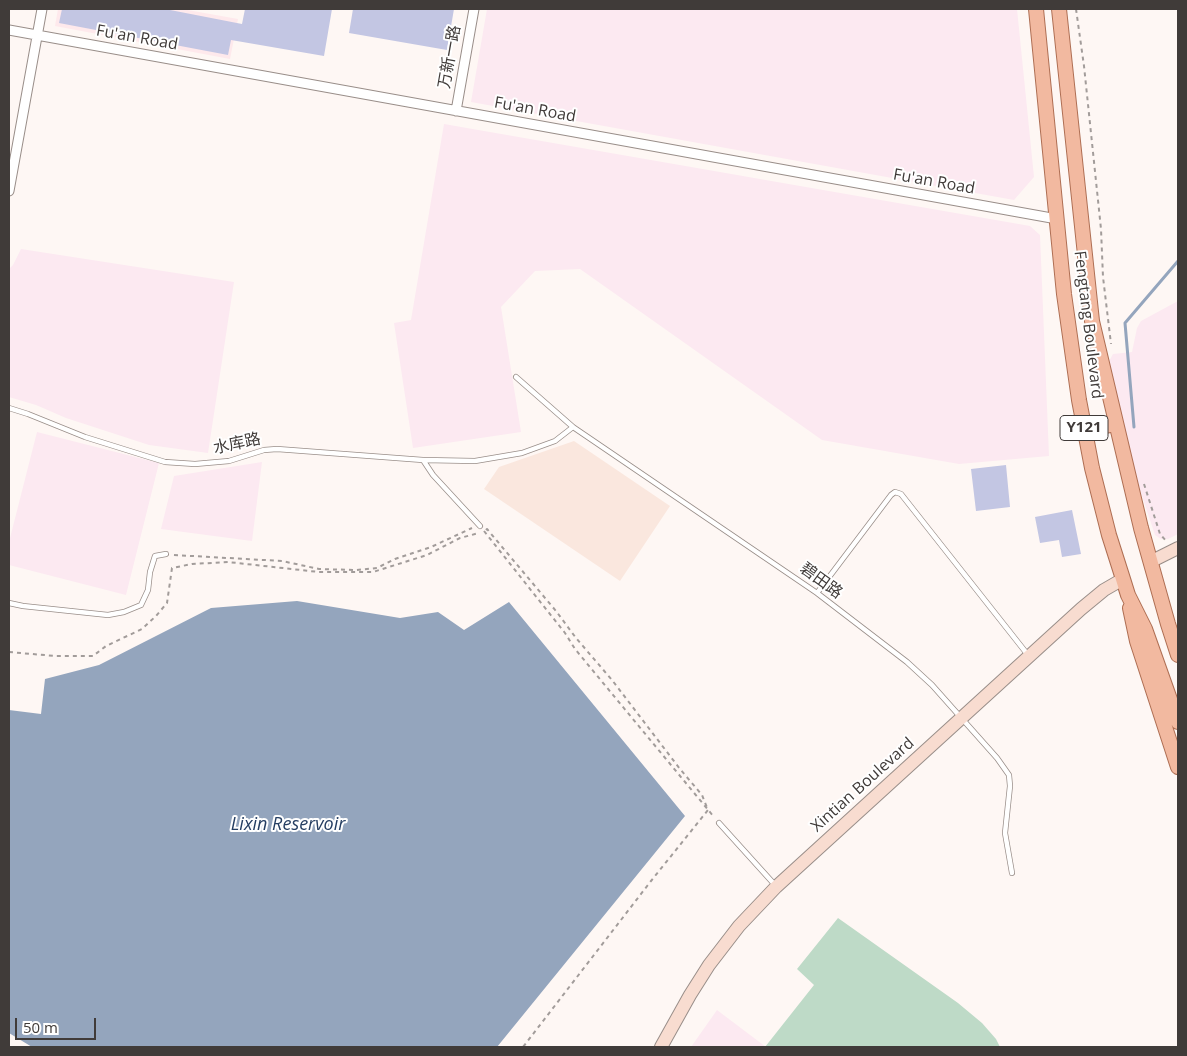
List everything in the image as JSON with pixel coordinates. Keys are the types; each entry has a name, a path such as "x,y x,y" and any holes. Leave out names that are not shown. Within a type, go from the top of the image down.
{"main road":[{"name":"Fengtang Boulevard","path":"1036,9 1066,310 1085,430 1100,502 1128,595 1145,629 1178,722"},
{"name":"Fengtang Boulevard","path":"1059,9 1088,289 1096,338 1150,562 1178,655"},
{"path":"1085,430 1116,424"},
{"path":"1128,595 1135,634 1178,767"},
{"path":"1168,624 1178,642"}],"street":[{"path":"9,191 42,9"},
{"name":"万新一路","path":"456,111 474,9"},
{"name":"Fu'an Road","path":"9,30 1057,219"},
{"path":"1150,562 1173,545"},
{"name":"Xintian Boulevard","path":"661,1047 709,965 738,926 776,887 1093,598 1123,579"}],"lane":[{"name":"碧田路","path":"516,377 573,427 817,593 908,662 932,685 997,758 1009,776 1010,786 1005,833 1012,873"},
{"name":"水库路","path":"9,408 85,437 165,462 195,464 229,461 264,450 423,460 475,461 522,453 554,441 573,427"},
{"path":"423,460 433,475 480,526"},
{"path":"817,593 895,492 901,494 1029,656"},
{"path":"9,603 108,615 124,612 141,605 148,590 150,572 155,556 166,554"},
{"path":"719,823 776,887"}],"path":[{"path":"1076,9 1101,229 1103,277 1111,347"},
{"path":"1143,480 1160,534 1173,545"},
{"path":"166,554 282,561 320,569 377,568 394,559 431,547 468,529 480,526 565,633 575,649 719,823"},
{"path":"9,652 55,656 93,656 106,646 142,629 162,610 167,603 172,568 192,564 228,562 320,572 373,572 427,555 460,538 487,529 556,611 680,769 702,794 708,810"},
{"path":"523,1047 708,810"}],"shaded area":[{"path":"58,9 182,9 238,19 230,59 55,26"},
{"path":"487,9 1017,9 1034,177 1014,200 471,102"},
{"path":"444,124 1030,226 1040,235 1049,456 959,464 822,440 580,269 535,271 501,307 521,432 413,448 394,323 411,320"},
{"path":"21,249 234,282 208,453 149,445 9,397 9,269"},
{"path":"1178,301 1178,534 1168,539 1161,539 1155,535 1141,493 1107,365 1113,354 1132,352 1137,328 1141,321"},
{"path":"37,432 159,463 126,595 9,565 9,542"},
{"path":"574,441 670,506 620,581 484,489 499,467"},
{"path":"262,462 252,541 161,529 174,476"},
{"path":"717,1010 766,1047 691,1047"}],"green space":[{"path":"838,918 958,1003 982,1023 996,1039 1000,1047 765,1047 814,985 797,969"}],"water":[{"name":"Lixin Reservoir","path":"297,601 400,618 438,612 464,630 509,602 685,816 497,1047 32,1047 9,1033 9,710 41,714 45,679 99,665 211,608"}],"building":[{"path":"62,9 165,9 242,24 245,9 332,9 324,56 231,40 228,55 59,23"},
{"path":"353,9 454,9 447,50 349,33"},
{"path":"1006,465 1010,507 976,511 971,469"},
{"path":"1072,510 1081,554 1062,557 1059,540 1040,543 1035,517"}],"waterway":[{"path":"1134,427 1125,323 1178,261"}]}
